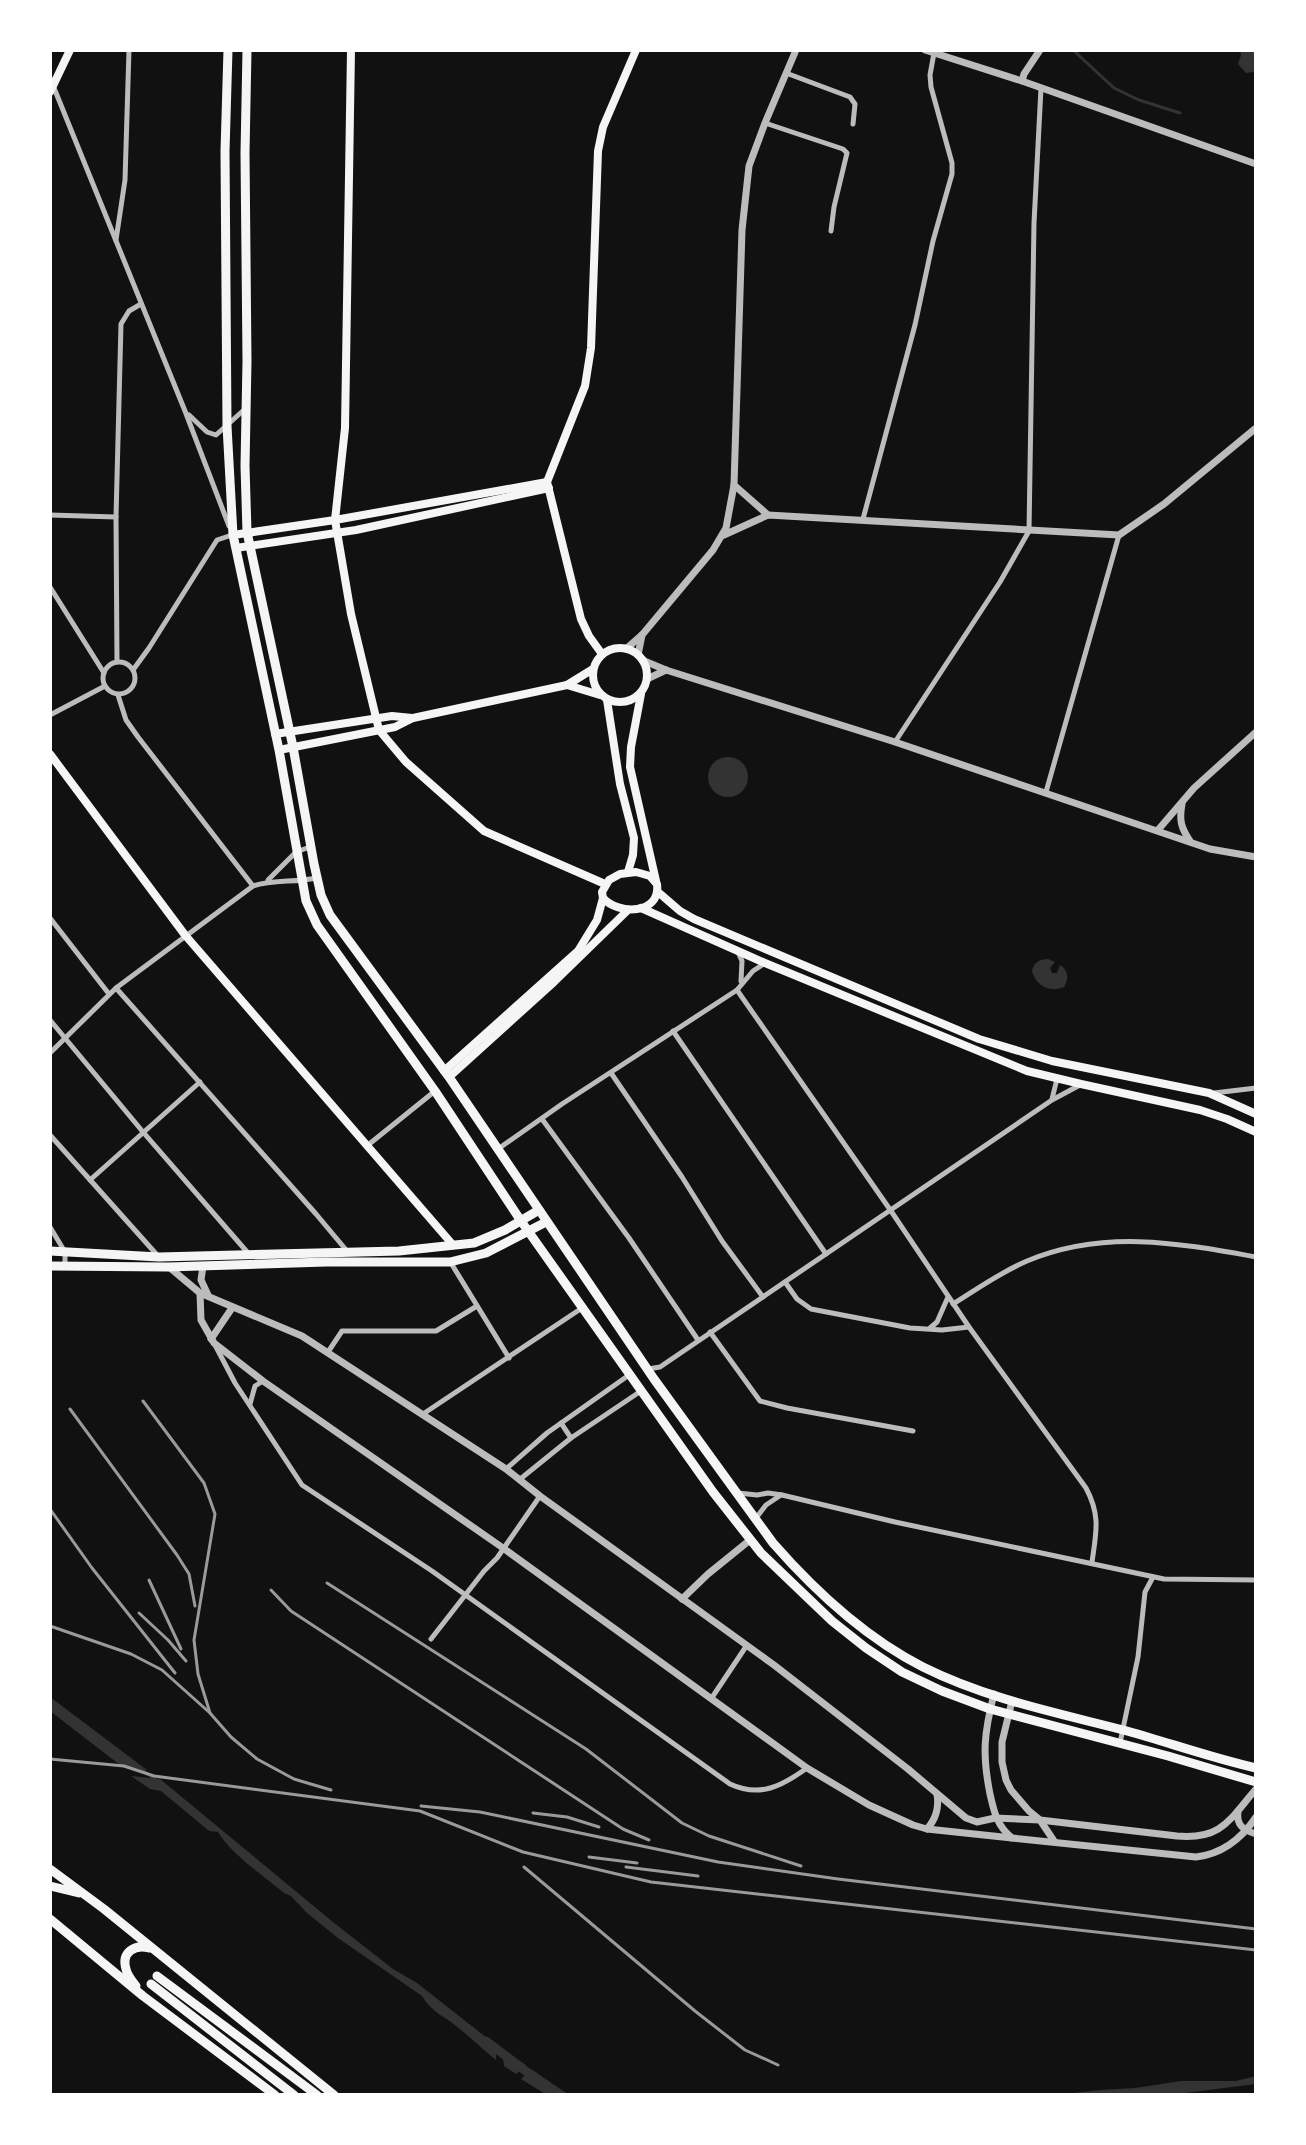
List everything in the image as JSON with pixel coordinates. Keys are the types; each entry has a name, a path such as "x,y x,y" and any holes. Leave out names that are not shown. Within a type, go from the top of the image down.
{"main road":[{"path":"51,85 70,50"},
{"path":"228,50 225,155 227,426 233,535 279,750 306,901 317,925 700,1475 750,1540 797,1588 866,1648 909,1676 1009,1715 1256,1782"},
{"path":"247,50 247,532 293,747 317,878 330,915 446,1074 654,1379 793,1566 864,1629 923,1667 1012,1701 1256,1768"},
{"path":"351,50 345,428 335,520 351,614 379,730 406,762 484,831 605,884"},
{"path":"602,654 581,619 548,485 585,386 591,348 598,151 603,127 636,50"},
{"path":"225,155 236,146 245,156"},
{"path":"225,155 234,165 241,163 245,156"},
{"path":"233,535 548,485"},
{"path":"236,548 356,530 548,485"},
{"path":"279,750 395,727 413,718 567,685 593,669 602,654 611,649 626,649 640,658 647,679 641,694 630,767 658,892 680,911 979,1039 1052,1061 1209,1093 1256,1114"},
{"path":"593,669 593,683 604,698 620,784 635,842 628,872"},
{"path":"567,685 621,703 641,694"},
{"path":"275,734 392,716 413,718"},
{"path":"50,754 185,935 453,1245"},
{"path":"446,1074 578,951 597,920 605,884 615,876 628,872 643,874 656,881"},
{"path":"603,898 610,905 628,910 651,902 658,892"},
{"path":"641,908 765,963 1027,1071 1200,1110 1256,1132"},
{"path":"446,1074 557,979 628,910"},
{"path":"50,1251 159,1257 399,1251 461,1245 486,1238 539,1210"},
{"path":"50,1266 450,1262 486,1253 546,1222"},
{"path":"50,1869 334,2095"},
{"path":"50,1886 86,1896"},
{"path":"50,1919 143,1996 275,2095"},
{"path":"50,1926 69,1934"},
{"path":"143,1996 125,1969 125,1959 130,1950 138,1946 161,1955"},
{"path":"294,2095 154,1980 317,2095"}],"street":[{"path":"116,240 125,180 129,50"},
{"path":"626,649 642,635 723,535 729,515 734,485 743,216 749,166 796,50"},
{"path":"925,50 950,54 1256,164"},
{"path":"1022,81 1040,50"},
{"path":"863,519 952,174 952,163 931,87 934,53"},
{"path":"786,73 850,97 855,104 853,124"},
{"path":"51,85 233,535 217,540 133,670"},
{"path":"895,742 1000,582 1029,531 1034,223 1041,88"},
{"path":"765,123 847,153 831,231"},
{"path":"117,662 116,517 121,324 129,311 141,304"},
{"path":"185,411 210,434 216,435 246,408"},
{"path":"723,535 768,515 1119,535 1164,504 1256,428"},
{"path":"734,485 768,515"},
{"path":"50,515 116,517"},
{"path":"1046,792 1119,535"},
{"path":"50,587 104,673 105,686 118,695 132,689 135,679 133,670 126,664 117,662 109,665 104,673"},
{"path":"642,635 640,658 666,670 895,742 1221,852 1256,857"},
{"path":"647,679 666,670"},
{"path":"50,715 105,686"},
{"path":"118,695 126,720 138,737 253,886"},
{"path":"1158,830 1194,788 1256,732"},
{"path":"1182,802 1181,824 1191,842"},
{"path":"268,881 296,852 311,847"},
{"path":"50,1053 116,988 253,886 268,881 317,878"},
{"path":"50,918 109,994"},
{"path":"737,951 742,961 741,982"},
{"path":"498,1149 737,990 741,982 765,963"},
{"path":"116,988 348,1252"},
{"path":"737,990 1090,1497 1096,1512 1097,1527 1092,1562"},
{"path":"50,1020 249,1253 255,1264"},
{"path":"673,1031 826,1254"},
{"path":"611,1073 763,1298"},
{"path":"1052,1100 1057,1079"},
{"path":"90,1180 200,1082"},
{"path":"647,1369 660,1367 1052,1100 1081,1084"},
{"path":"1209,1093 1256,1088"},
{"path":"367,1146 435,1091"},
{"path":"541,1119 629,1238 698,1340"},
{"path":"50,1135 168,1267 200,1293 287,1328 506,1469 747,1645 972,1821 995,1818 1040,1820 1191,1837 1219,1830 1256,1789"},
{"path":"50,1227 65,1252 65,1266"},
{"path":"953,1304 1030,1260 1091,1245 1158,1241 1256,1257"},
{"path":"450,1262 509,1358"},
{"path":"203,1266 201,1280 211,1298"},
{"path":"785,1282 797,1299 811,1309 910,1328 942,1330 969,1327"},
{"path":"200,1293 201,1320 235,1383 302,1485 466,1595 730,1784 749,1791 763,1790 793,1778 807,1768"},
{"path":"930,1328 937,1323 948,1297"},
{"path":"328,1352 342,1331 436,1331 477,1306"},
{"path":"213,1341 232,1308"},
{"path":"423,1414 582,1308"},
{"path":"710,1332 760,1401 913,1431"},
{"path":"213,1341 263,1381 503,1548 807,1768 869,1805 927,1829 1181,1857 1196,1857 1221,1850 1247,1831 1256,1817"},
{"path":"654,1379 660,1367"},
{"path":"506,1469 531,1445 631,1374"},
{"path":"250,1405 255,1386 263,1381"},
{"path":"519,1480 571,1438 642,1390"},
{"path":"561,1423 571,1438"},
{"path":"737,1493 773,1493 1153,1577 1256,1580"},
{"path":"756,1519 766,1505 782,1495"},
{"path":"431,1639 497,1558 540,1496"},
{"path":"682,1599 750,1540"},
{"path":"1120,1744 1138,1657 1145,1592 1140,1574"},
{"path":"1145,1592 1153,1577"},
{"path":"711,1699 747,1645"},
{"path":"994,1694 983,1755 995,1818 1012,1838"},
{"path":"1012,1701 1001,1748 1006,1780 1018,1801 1040,1820 1054,1841"},
{"path":"927,1829 935,1816 937,1794"},
{"path":"1238,1809 1238,1822 1247,1831 1256,1834"}],"shaded area":[{"path":"1240,50 1253,50 1256,54 1253,72 1246,73 1238,64"},
{"path":"728,757 742,763 748,777 742,791 728,797 714,791 708,777 714,763"},
{"path":"1048,959 1055,962 1050,968 1052,973 1057,973 1060,965 1067,972 1064,987 1049,989 1034,976 1032,971 1036,963"},
{"path":"50,1697 147,1770 124,1768 50,1711"},
{"path":"131,1776 160,1779 333,1922 496,2045 496,2060 435,2011 422,1996 307,1913 291,1896 239,1856 218,1832 209,1831 161,1791 150,1789"},
{"path":"502,2049 526,2065 516,2074 504,2066"},
{"path":"531,2069 569,2095 547,2095 521,2079"},
{"path":"1256,2076 1256,2084 1169,2095 1053,2095 1181,2081 1236,2081"}],"waterway":[{"path":"1073,50 1114,88 1180,113"},
{"path":"141,1769 157,1781"},
{"path":"486,2041 535,2078"}],"railway":[{"path":"143,1401 204,1483 215,1514 194,1640 198,1674 210,1713"},
{"path":"70,1409 177,1555 189,1574 195,1606"},
{"path":"50,1509 175,1673"},
{"path":"149,1580 181,1649"},
{"path":"327,1583 586,1749 682,1823 709,1836 801,1866"},
{"path":"271,1590 291,1611 623,1829 649,1840"},
{"path":"139,1613 186,1661"},
{"path":"50,1626 131,1654 162,1670 257,1759 294,1779 331,1790"},
{"path":"50,1759 124,1766 154,1776 420,1811 523,1852 651,1882 1256,1950"},
{"path":"421,1806 480,1812 718,1862 1256,1929"},
{"path":"533,1813 567,1817 599,1827"},
{"path":"589,1857 637,1863"},
{"path":"524,1867 745,2050 778,2065"},
{"path":"626,1867 698,1876"}]}
